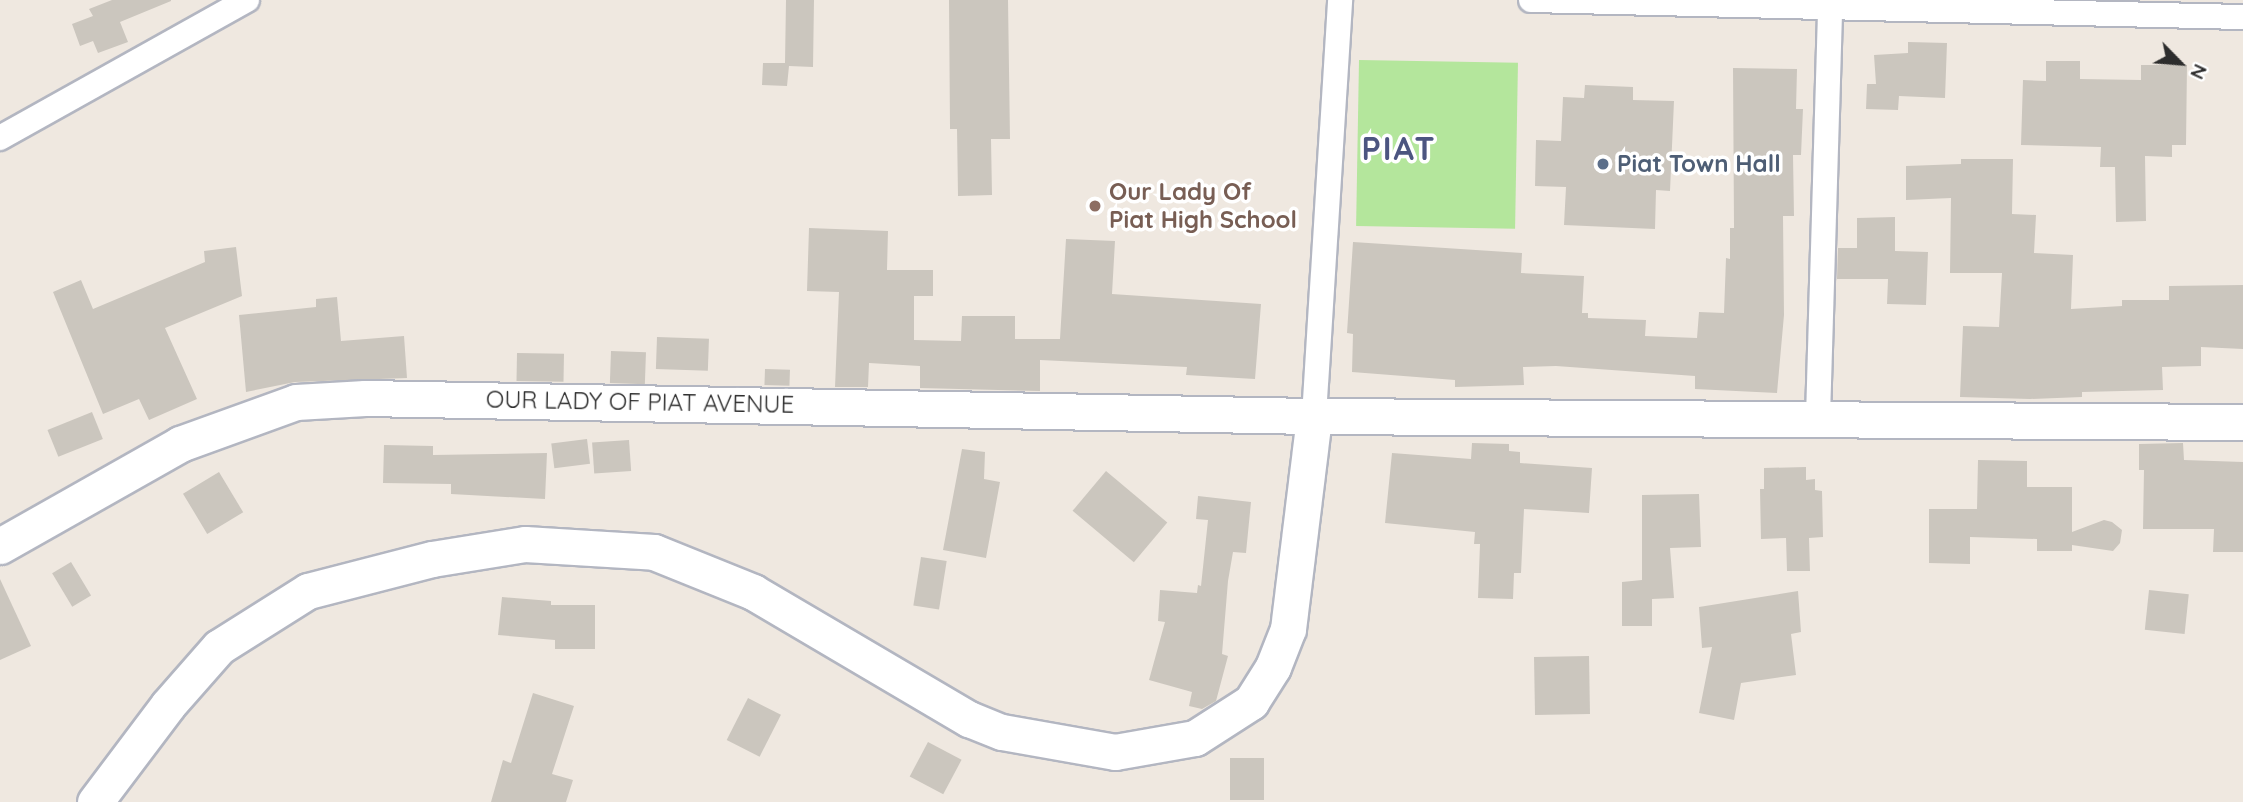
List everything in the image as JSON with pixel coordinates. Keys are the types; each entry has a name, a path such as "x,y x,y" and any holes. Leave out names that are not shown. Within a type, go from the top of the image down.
{"street":[{"path":"0,138 247,0"},
{"path":"96,802 168,705 219,647 308,591 432,559 525,544 654,552 753,592 969,719 1002,732 1115,752 1195,738 1251,702 1273,667 1287,629 1314,416 1340,0"},
{"path":"1531,0 1830,4 2243,17"},
{"path":"1818,417 1830,4"},
{"name":"OUR LADY OF PIAT AVENUE","path":"0,546 180,444 296,402 490,399 1314,416 1818,417 2243,422"}],"green space":[{"path":"1359,60 1518,63 1515,229 1356,226"}],"building":[{"path":"112,0 171,1 120,22 128,42 98,53 93,41 80,46 72,24 93,16 89,9"},
{"path":"786,0 814,0 813,67 789,66 787,86 762,85 763,63 785,63"},
{"path":"949,0 1008,0 1010,139 991,139 992,195 958,196 957,129 950,129"},
{"path":"1908,42 1947,43 1945,98 1899,96 1898,110 1866,109 1867,84 1876,84 1874,55 1908,53"},
{"path":"2046,61 2080,61 2080,79 2141,80 2141,65 2187,65 2186,145 2172,145 2172,157 2145,156 2146,221 2116,222 2115,167 2100,167 2101,147 2021,145 2023,80 2046,81"},
{"path":"1733,68 1797,69 1796,109 1803,109 1801,155 1793,155 1794,216 1783,216 1784,315 1777,393 1695,389 1695,376 1556,366 1523,367 1524,385 1455,387 1455,380 1352,372 1353,334 1347,333 1353,242 1522,253 1521,273 1584,276 1582,313 1588,313 1588,318 1646,320 1645,336 1697,338 1699,312 1724,313 1726,258 1730,259 1730,228 1734,228"},
{"name":"Piat Town Hall","path":"1585,85 1633,87 1633,100 1674,101 1670,191 1656,190 1655,229 1564,225 1566,187 1535,186 1536,140 1561,141 1563,97 1584,98"},
{"path":"1961,159 2013,159 2012,214 2036,215 2034,253 2073,255 2071,309 2122,306 2122,300 2169,300 2169,286 2243,285 2243,349 2201,347 2201,366 2162,367 2163,390 2082,392 2082,397 2030,399 1960,397 1963,326 1999,327 2002,273 1950,273 1951,198 1906,200 1906,166 1961,164"},
{"path":"1895,217 1895,251 1928,252 1926,305 1887,304 1888,279 1837,279 1838,248 1857,248 1857,218"},
{"path":"809,228 888,231 887,270 933,270 933,296 914,296 914,340 961,341 962,316 1015,316 1015,339 1060,339 1066,239 1115,241 1112,294 1261,304 1255,379 1186,375 1187,367 1040,360 1040,391 920,388 920,366 869,363 868,387 835,387 839,292 807,291"},
{"path":"236,247 242,296 165,328 197,399 149,420 139,399 103,414 53,292 81,280 93,309 205,262 204,251"},
{"path":"337,297 341,341 404,336 407,378 295,382 246,392 239,315 316,307 316,299"},
{"path":"657,337 709,339 708,371 656,369"},
{"path":"611,351 646,352 645,384 610,383"},
{"path":"517,353 564,354 564,382 517,381"},
{"path":"765,369 790,370 789,386 764,385"},
{"path":"92,412 103,439 58,457 47,430"},
{"path":"587,439 590,464 554,468 551,443"},
{"path":"629,440 631,471 594,474 592,443"},
{"path":"1472,443 1509,444 1509,451 1520,452 1520,463 1592,468 1589,513 1524,509 1521,573 1514,573 1513,599 1478,598 1480,544 1474,544 1475,532 1385,523 1392,453 1471,459"},
{"path":"2183,443 2184,460 2243,462 2243,552 2213,552 2214,529 2143,529 2144,470 2139,470 2139,444"},
{"path":"384,445 433,446 433,455 547,453 545,499 451,494 451,484 383,483"},
{"path":"962,449 985,452 984,479 1000,482 986,558 943,550"},
{"path":"1978,460 2027,461 2027,487 2072,487 2072,532 2104,520 2112,522 2122,530 2120,543 2113,551 2072,545 2072,551 2037,551 2037,539 1970,537 1970,564 1929,563 1929,509 1977,509"},
{"path":"1806,467 1806,480 1815,479 1815,490 1822,491 1823,537 1809,538 1810,571 1787,571 1786,538 1761,539 1760,489 1764,489 1764,468"},
{"path":"1106,471 1167,522 1134,562 1073,511"},
{"path":"219,472 243,512 207,534 183,494"},
{"path":"1699,494 1701,547 1670,548 1674,598 1652,599 1652,626 1622,626 1622,582 1642,580 1642,495"},
{"path":"1198,496 1251,502 1246,553 1233,552 1228,581 1222,654 1228,656 1216,701 1202,709 1189,706 1192,692 1149,680 1165,622 1158,621 1160,590 1197,593 1198,585 1201,586 1208,520 1196,519"},
{"path":"921,557 947,561 939,609 913,605"},
{"path":"71,562 91,595 72,607 52,573"},
{"path":"0,579 31,646 0,660"},
{"path":"2149,590 2189,594 2185,634 2145,630"},
{"path":"1798,591 1801,632 1791,634 1796,675 1741,683 1734,720 1699,713 1712,647 1702,648 1699,607"},
{"path":"502,597 551,601 551,605 595,605 595,649 555,649 555,640 498,635"},
{"path":"1589,656 1590,714 1535,715 1534,657"},
{"path":"533,693 574,706 552,774 573,780 566,802 491,802 503,760 511,763"},
{"path":"748,698 781,715 760,757 727,740"},
{"path":"928,742 962,760 943,794 910,776"},
{"path":"1230,758 1264,758 1264,800 1230,800"}],"place":[{"name":"Piat Town Hall","path":"1603,164"},
{"name":"Our Lady Of Piat High School","path":"1095,206"}],"district":[{"name":"PIAT","path":"1399,148"}]}
